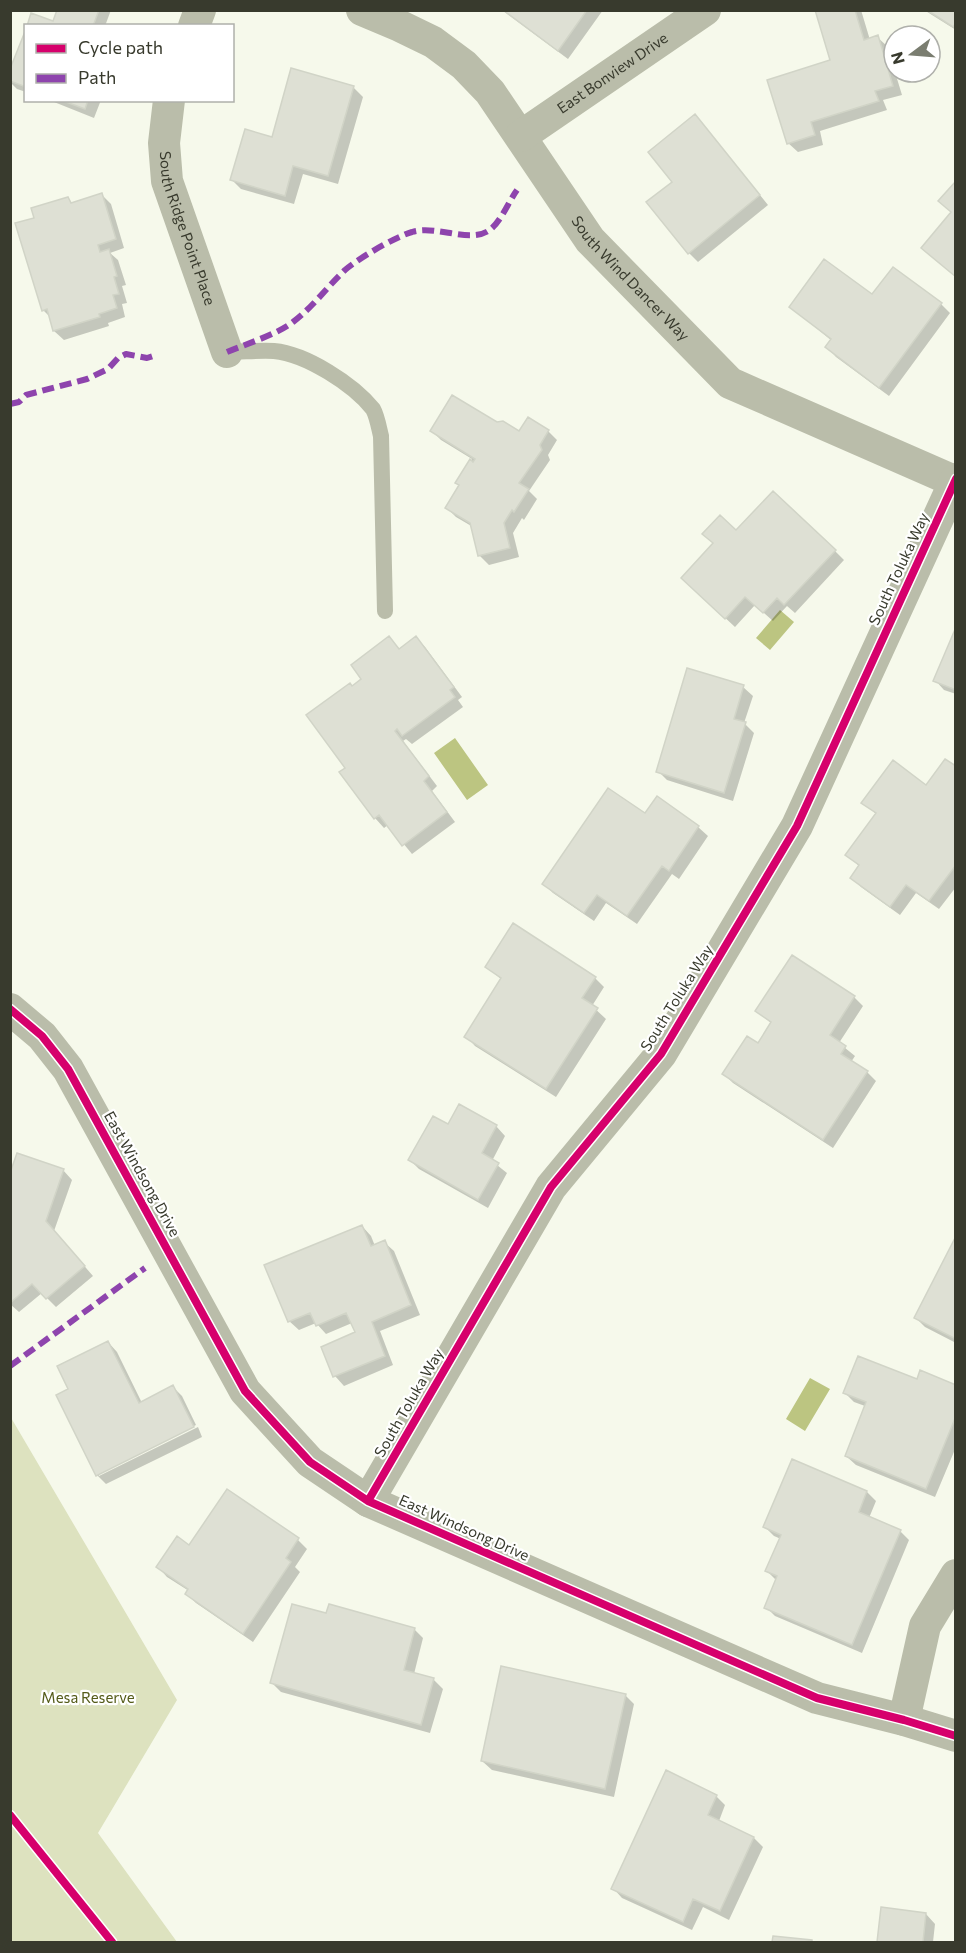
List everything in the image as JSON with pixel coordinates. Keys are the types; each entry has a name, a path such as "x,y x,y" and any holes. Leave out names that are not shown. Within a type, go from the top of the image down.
{"street":[{"name":"South Wind Dancer Way","path":"362,10 434,42 464,65 490,92 591,240 730,383 955,480"},
{"name":"East Bonview Drive","path":"521,136 705,10"},
{"name":"South Ridge Point Place","path":"169,102 164,143 167,181 227,352"},
{"name":"South Toluka Way","path":"368,1501 551,1187 661,1054 797,826 955,480"},
{"name":"East Windsong Drive","path":"10,1008 42,1036 68,1069 245,1391 310,1462 368,1501 817,1698 956,1736"},
{"path":"904,1720 926,1626 956,1575"}],"lane":[{"path":"227,352 274,351 296,356 323,368 374,410 381,436 386,611"}],"green space":[{"name":"Mesa Reserve","path":"10,1416 177,1700 98,1833 177,1942 11,1942"}],"shaded area":[{"path":"780,610 794,622 770,650 756,638"},
{"path":"455,738 488,785 467,800 434,753"},
{"path":"810,1378 830,1389 805,1431 786,1419"}],"building":[{"path":"57,10 99,10 94,24 28,24 31,13 53,21"},
{"path":"503,10 587,10 558,51"},
{"path":"815,10 855,10 864,40 878,35 882,49 882,84 892,84 893,86 875,91 879,101 811,122 815,135 787,144 767,80 830,60"},
{"path":"927,10 956,10 956,23 953,27"},
{"path":"24,34 24,86 10,81 10,69"},
{"path":"291,68 354,86 328,176 293,166 285,196 230,180 245,129 272,137"},
{"path":"66,102 87,102 85,109"},
{"path":"695,114 760,195 688,254 646,202 672,182 648,152"},
{"path":"956,181 956,277 921,248 951,212 938,201"},
{"path":"102,193 116,239 98,245 100,252 109,249 117,276 114,277 119,294 113,295 117,308 99,314 100,317 53,331 47,309 42,311 15,223 34,218 31,208 68,197 71,203"},
{"path":"824,259 872,294 893,267 942,303 879,388 825,347 831,339 789,307"},
{"path":"452,395 497,422 503,421 519,431 528,417 549,430 540,445 542,450 519,483 529,489 504,523 510,548 478,556 470,523 445,508 459,485 455,483 470,459 473,462 475,459 430,431"},
{"path":"773,491 836,550 784,605 777,598 763,613 745,597 725,619 681,578 713,543 702,534 720,515 736,530"},
{"path":"956,627 956,690 933,681"},
{"path":"389,636 399,649 416,636 454,687 450,690 455,697 402,736 397,729 395,731 429,776 424,781 447,812 402,846 379,815 374,819 339,772 345,768 306,715 350,683 352,686 361,679 351,665"},
{"path":"687,668 744,685 734,719 746,722 724,793 656,772"},
{"path":"945,759 956,766 956,865 929,901 906,885 890,907 850,878 859,865 845,855 876,813 861,803 893,760 926,785"},
{"path":"608,788 645,813 657,796 699,826 669,871 662,866 627,916 597,895 584,913 542,884"},
{"path":"513,923 596,977 582,998 598,1008 546,1089 464,1037 501,978 485,967"},
{"path":"792,955 855,996 830,1035 846,1046 841,1054 868,1071 823,1140 722,1074 747,1036 758,1043 771,1022 755,1011"},
{"path":"459,1104 497,1125 482,1153 499,1163 478,1200 408,1160 433,1116 448,1124"},
{"path":"17,1153 64,1169 46,1221 85,1266 46,1299 32,1284 10,1303 10,1173"},
{"path":"362,1225 371,1246 385,1240 411,1305 372,1322 385,1356 333,1377 321,1347 355,1332 346,1313 316,1326 310,1313 288,1322 264,1265"},
{"path":"956,1236 956,1339 914,1318"},
{"path":"108,1341 139,1403 173,1385 194,1427 96,1476 56,1395 68,1389 57,1366"},
{"path":"858,1356 917,1379 920,1370 956,1385 956,1416 926,1489 845,1456 866,1402 843,1393"},
{"path":"792,1459 867,1491 859,1512 901,1530 852,1645 764,1608 777,1576 765,1571 781,1535 763,1527"},
{"path":"227,1489 299,1538 286,1558 291,1562 243,1634 185,1594 188,1589 156,1567 177,1536 189,1545"},
{"path":"292,1604 326,1613 329,1604 415,1628 404,1670 434,1678 421,1725 270,1683"},
{"path":"501,1666 626,1694 605,1789 481,1761"},
{"path":"666,1770 717,1795 708,1815 754,1837 720,1911 693,1899 683,1922 611,1889"},
{"path":"881,1907 926,1913 923,1942 877,1942"},
{"path":"773,1936 812,1940 812,1942 772,1942"}],"marked path":[{"path":"227,352 271,335 287,326 307,310 345,270 396,238 422,230 465,235 484,233 499,220 517,190"},
{"path":"10,404 19,402 26,395 87,379 108,369 118,358 126,354 147,358 156,355"},
{"path":"10,1366 145,1268"}],"cycle path":[{"path":"368,1501 551,1187 661,1054 797,826 956,479"},
{"path":"10,1009 42,1036 68,1069 245,1391 310,1462 368,1501 817,1698 956,1736"},
{"path":"10,1815 112,1942"}]}
